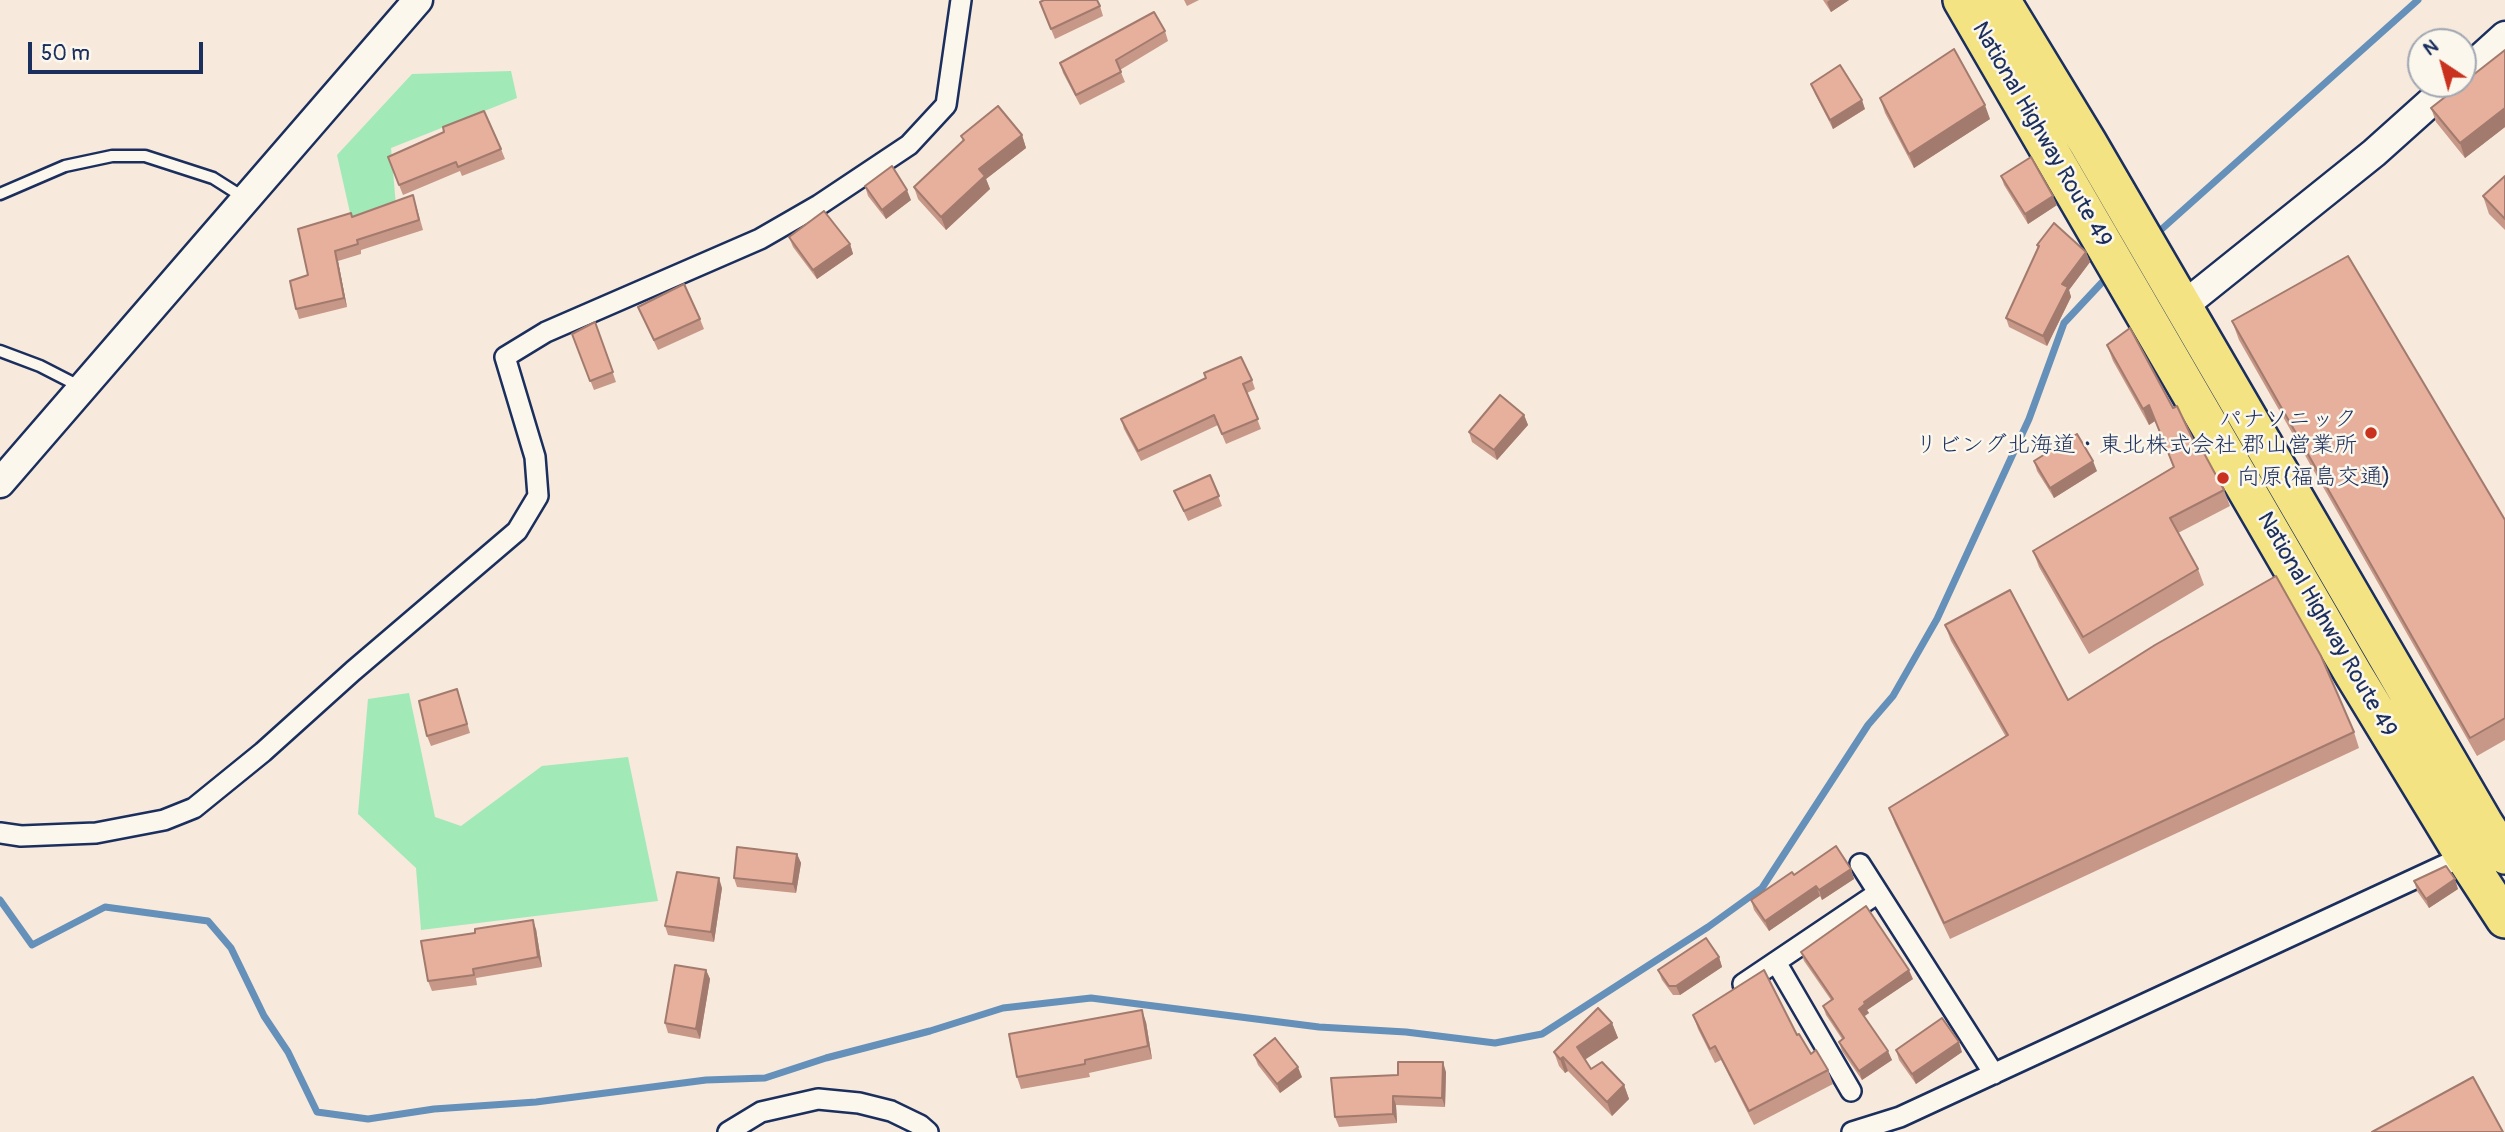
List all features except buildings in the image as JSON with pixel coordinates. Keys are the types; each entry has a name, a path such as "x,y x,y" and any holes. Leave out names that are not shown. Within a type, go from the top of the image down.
{"highway":[{"name":"National Highway Route 49","path":"1962,0 2354,675 2505,919"},
{"name":"National Highway Route 49","path":"2001,0 2095,155 2505,855"}],"street":[{"path":"0,483 418,0"},
{"path":"0,833 21,836 96,833 164,820 194,808 263,752 517,531 538,496 535,457 505,357 546,332 760,239 819,205 909,145 946,105 961,0"},
{"path":"2477,61 2505,36"},
{"path":"2182,306 2374,153 2435,98"},
{"path":"1852,1132 1900,1117 2464,856"},
{"path":"1860,864 1994,1074"},
{"path":"1722,998 1878,892"},
{"path":"1776,962 1851,1091"},
{"path":"728,1132 761,1112 818,1100 859,1103 891,1111 920,1125 928,1132"}],"lane":[{"path":"0,194 65,166 112,156 145,156 213,178 246,200"},
{"path":"0,351 40,366 82,388"}],"green space":[{"path":"511,71 517,98 391,148 396,206 351,217 337,155 412,74"},
{"path":"409,693 435,817 461,826 542,766 628,757 658,901 421,930 416,868 358,814 368,699"}],"waterway":[{"path":"2154,236 2418,0"},
{"path":"0,900 32,945 105,907 208,921 231,948 264,1016 288,1052 317,1112 368,1119 434,1109 536,1102 706,1080 765,1078 1003,1008 1091,998 1319,1027 1406,1032 1495,1043 1542,1034 1708,927 1762,888 1868,725 1893,696 1937,619 2029,419 2064,323 2108,276"}],"place":[{"name":"パナソニック リビング北海道・東北株式会社 郡山営業所","path":"2371,433"},
{"name":"向原(福島交通)","path":"2223,478"}]}
